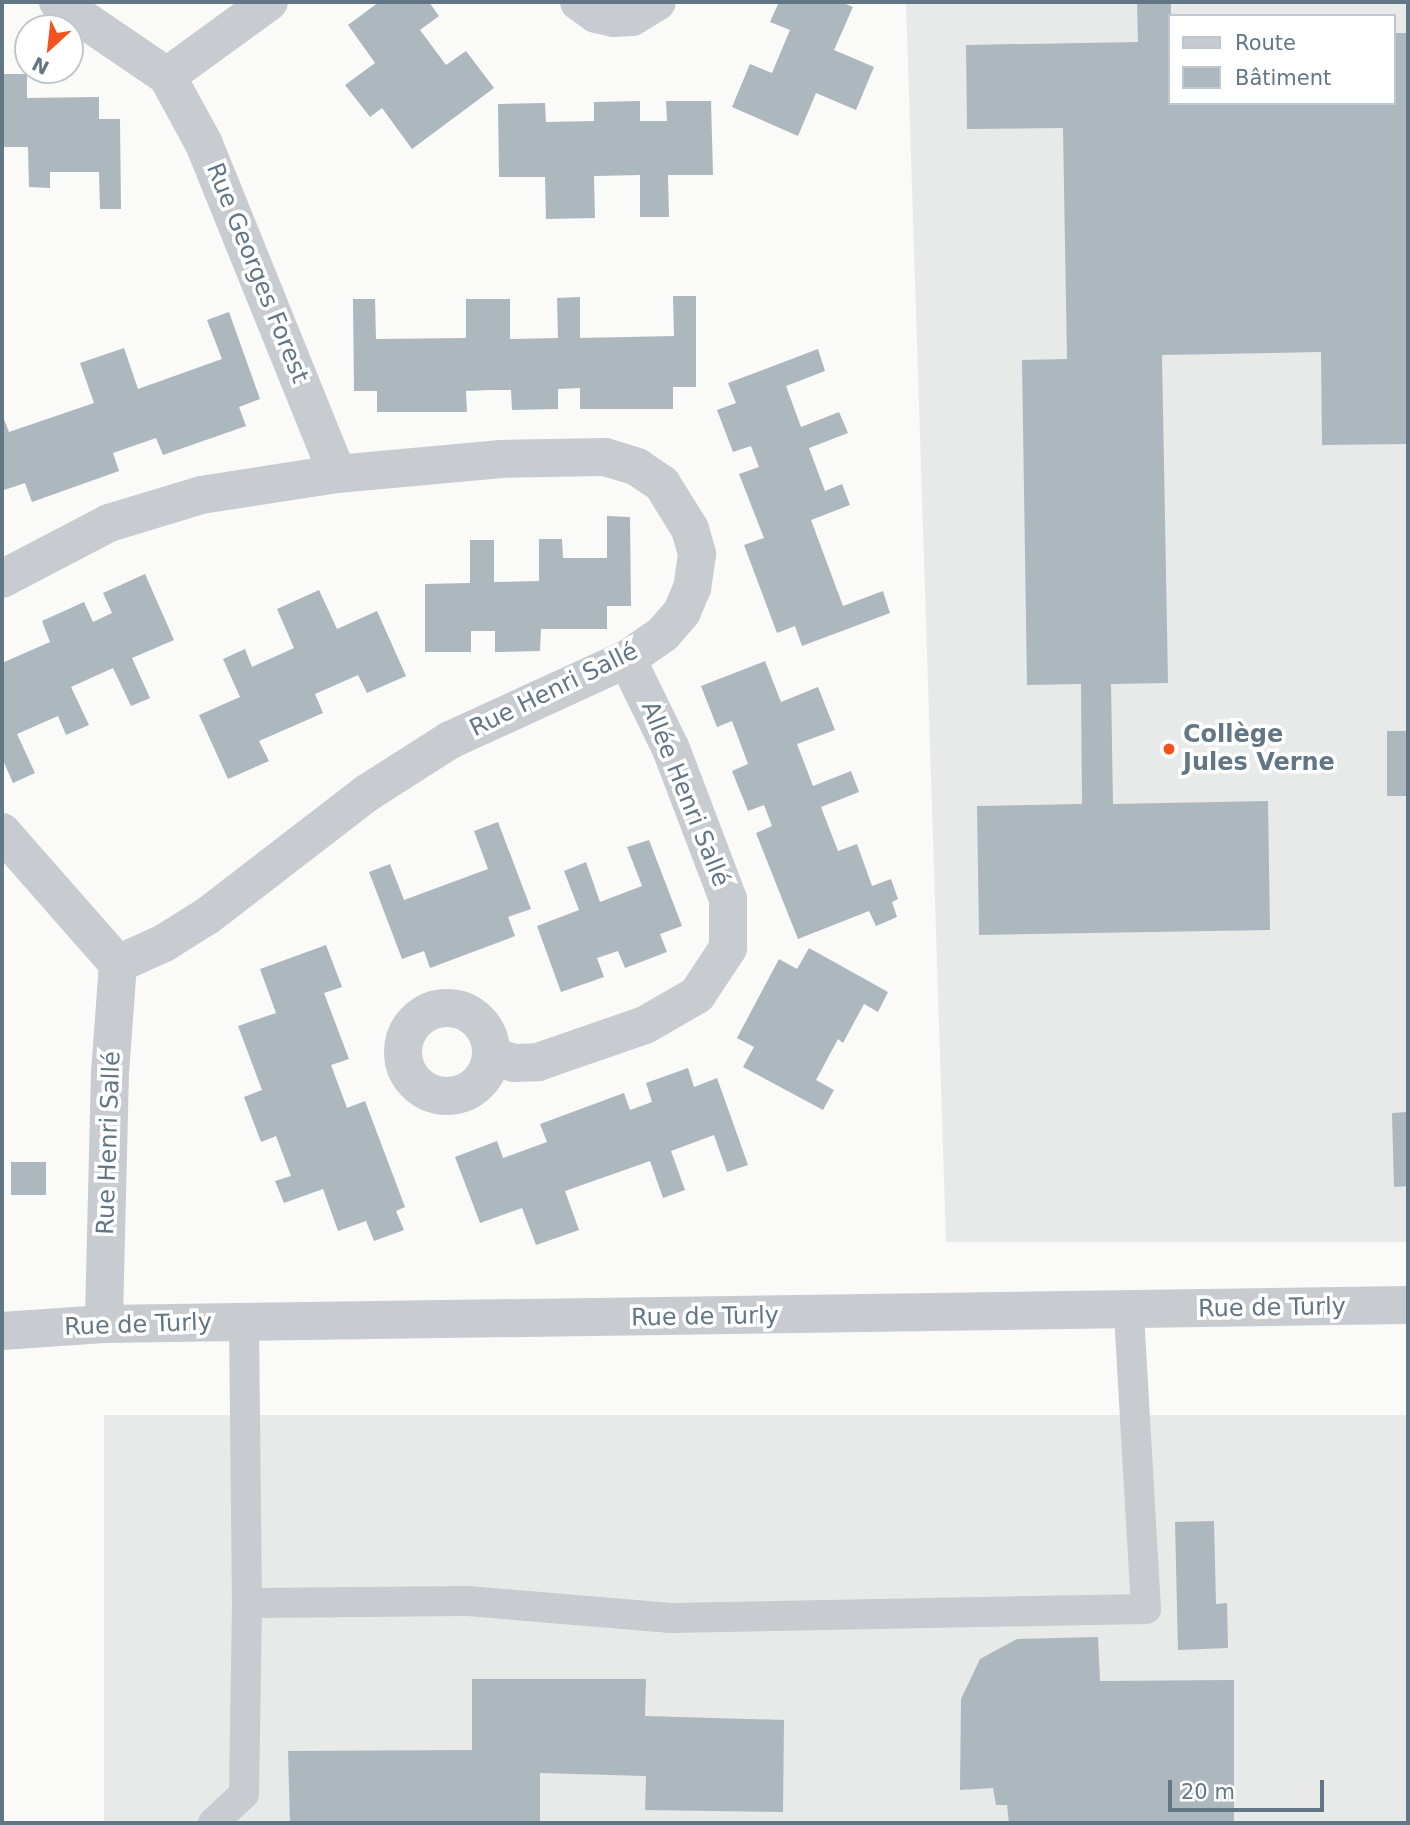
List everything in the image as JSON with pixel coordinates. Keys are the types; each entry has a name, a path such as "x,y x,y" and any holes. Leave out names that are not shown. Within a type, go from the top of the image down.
{"street":[{"name":"Rue Georges Forest","path":"58,2 167,76 204,144 337,474"},
{"path":"167,76 269,2"},
{"path":"579,2 614,18 632,16 657,2"},
{"name":"Rue Henri Sallé","path":"2,579 109,523 201,495 337,474 573,455 605,457 637,467 662,484 680,508 697,554 692,588 682,612 663,634 626,659 450,740 367,793 207,916 164,943 118,964 110,1072 104,1324"},
{"name":"Allée Henri Sallé","path":"491,1056 514,1063 538,1062 645,1025 697,995 728,948 728,899 671,749 626,659"},
{"path":"2,832 118,964"},
{"name":"Rue de Turly","path":"2,1331 104,1324 1129,1312 1408,1304"}],"lane":[{"path":"247,1604 468,1601 671,1618 1146,1609 1129,1312"},
{"path":"213,1823 244,1794 247,1604 244,1322"}],"shaded area":[{"name":"Collège Jules Verne","path":"906,2 1408,2 1408,1242 946,1242"},
{"path":"104,1415 1408,1415 1408,1823 104,1823"}],"building":[{"path":"379,2 429,2 439,16 420,30 446,65 466,51 494,88 412,149 382,108 370,117 345,85 375,63 348,25"},
{"path":"779,2 841,2 853,7 834,50 874,67 856,110 816,93 798,136 732,107 750,64 772,73 790,30 770,22"},
{"path":"1137,2 1171,2 1171,14 1168,14 1168,105 1396,105 1396,33 1408,33 1408,444 1322,445 1321,352 1162,355 1168,683 1111,684 1113,804 1268,801 1270,930 979,935 977,806 1082,804 1081,684 1027,685 1022,360 1067,359 1063,128 967,129 966,45 1138,42"},
{"path":"2,74 14,74 14,84 27,84 27,98 99,97 99,119 120,119 121,209 100,209 99,172 50,172 50,188 29,187 28,147 2,147"},
{"path":"640,101 640,121 667,121 666,101 711,101 713,175 668,175 669,217 640,217 640,175 594,176 595,218 546,219 545,177 499,177 498,104 545,103 546,122 594,121 594,102"},
{"path":"673,296 696,296 696,387 673,387 673,409 580,409 580,388 558,389 558,409 512,410 511,390 490,390 466,391 467,412 377,412 377,391 354,391 353,299 375,299 376,339 466,338 466,299 510,299 510,339 558,338 557,298 580,297 580,338 674,336"},
{"path":"229,312 260,399 239,407 246,426 163,455 156,438 113,453 119,471 32,502 25,483 4,490 2,414 9,432 94,403 80,363 124,348 138,389 222,359 207,320"},
{"path":"818,349 825,371 786,386 801,427 839,412 848,433 809,448 825,491 842,484 850,505 811,520 843,606 883,591 890,613 802,646 795,626 777,633 744,545 764,538 739,474 759,467 751,446 733,452 717,410 736,403 728,383"},
{"path":"607,516 630,517 631,606 607,606 607,629 541,629 540,651 495,652 495,631 471,631 471,652 425,652 425,584 470,583 470,540 494,540 494,582 539,581 539,539 562,539 563,558 607,558"},
{"path":"145,574 174,640 132,658 150,698 131,706 113,668 71,687 89,725 66,735 58,716 17,734 35,773 13,783 2,758 2,663 50,642 42,621 84,602 93,622 112,613 103,593"},
{"path":"319,590 337,629 377,611 406,676 367,693 358,675 315,694 323,713 259,741 269,761 228,779 199,715 240,697 223,659 245,649 252,667 294,648 277,609"},
{"path":"765,661 781,702 818,687 835,730 797,744 813,786 851,771 859,792 821,807 838,851 857,844 872,886 891,879 898,899 892,902 897,917 876,926 869,911 798,939 756,833 772,826 764,805 748,811 732,771 748,764 732,721 717,727 701,686"},
{"path":"1387,731 1408,731 1408,796 1387,796"},
{"path":"498,822 531,909 508,917 515,936 430,968 424,951 402,959 369,872 390,864 404,900 488,869 474,831"},
{"path":"649,840 682,926 660,934 667,952 625,968 618,951 597,958 604,977 561,992 537,926 579,910 564,871 586,862 600,902 642,886 627,847"},
{"path":"326,945 342,987 324,993 349,1059 331,1065 347,1108 365,1101 405,1207 396,1211 404,1230 374,1241 366,1221 338,1231 323,1189 284,1203 275,1181 291,1176 276,1136 261,1142 244,1097 262,1090 238,1026 276,1013 260,969"},
{"path":"809,948 888,992 878,1012 864,1004 843,1043 838,1039 816,1080 834,1090 823,1110 743,1067 754,1047 737,1038 779,959 797,969"},
{"path":"688,1068 694,1087 717,1078 748,1165 727,1172 714,1135 671,1151 685,1190 663,1198 650,1161 565,1191 579,1230 536,1245 522,1208 480,1223 455,1157 497,1141 503,1158 547,1142 540,1124 624,1093 630,1110 652,1102 646,1083"},
{"path":"1408,1112 1408,1186 1394,1187 1392,1113"},
{"path":"11,1162 46,1162 46,1195 11,1195"},
{"path":"1214,1521 1216,1604 1227,1603 1228,1648 1178,1650 1175,1522"},
{"path":"1098,1637 1100,1681 1234,1680 1234,1823 1009,1823 1007,1805 996,1805 993,1788 960,1790 961,1699 980,1659 1017,1639"},
{"path":"472,1679 646,1679 645,1716 784,1720 783,1812 645,1810 646,1776 540,1773 540,1823 290,1823 288,1751 472,1750"}],"place":[{"name":"Collège Jules Verne","path":"1169,749"}]}
